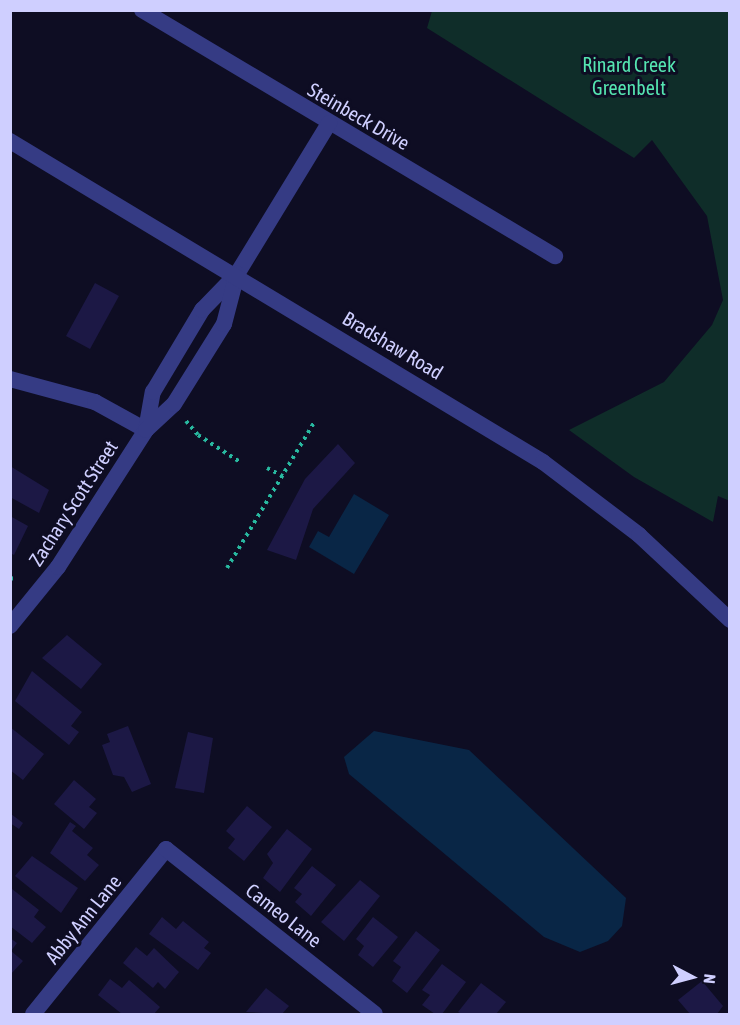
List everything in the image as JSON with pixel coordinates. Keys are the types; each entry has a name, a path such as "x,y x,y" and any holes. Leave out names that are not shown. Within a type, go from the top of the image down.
{"street":[{"name":"Steinbeck Drive","path":"142,10 328,123 555,256"},
{"name":"Zachary Scott Street","path":"146,430 153,392 202,310 237,274 328,123"},
{"name":"Bradshaw Road","path":"10,141 237,274 543,462 639,535 729,620"},
{"name":"Zachary Scott Street","path":"10,626 58,567 146,430 174,404 224,324 237,274"},
{"path":"10,379 95,402 146,430"},
{"name":"Cameo Lane","path":"166,849 366,1012"},
{"name":"Abby Ann Lane","path":"33,1014 166,849"}],"path":[{"path":"186,421 198,435 240,462"},
{"path":"228,568 315,421"},
{"path":"267,468 283,476"}],"green space":[{"name":"Rinard Creek Greenbelt","path":"432,11 729,11 730,501 718,496 713,522 634,477 569,430 664,382 712,325 723,300 707,216 652,140 634,158 427,28"}],"water":[{"path":"354,494 389,515 354,574 309,547 318,531 329,537"},
{"path":"374,731 469,750 626,898 622,926 608,941 580,952 544,937 349,774 344,757"}],"building":[{"path":"95,283 119,296 90,349 66,336"},
{"path":"338,444 355,463 313,509 296,560 267,550 305,479"},
{"path":"10,466 49,490 39,513 10,497"},
{"path":"10,516 28,526 14,555 10,553"},
{"path":"67,635 102,664 81,689 42,658"},
{"path":"32,671 82,712 71,726 79,732 69,745 15,701"},
{"path":"128,726 151,784 132,792 124,777 113,775 102,745 110,742 107,734"},
{"path":"10,727 44,754 23,780 10,770"},
{"path":"188,732 213,738 204,793 175,788"},
{"path":"74,780 96,799 89,807 97,813 84,829 54,804"},
{"path":"247,806 272,827 244,861 228,848 235,839 226,831"},
{"path":"11,814 23,823 19,829 10,823"},
{"path":"70,822 76,826 72,831 93,848 87,855 99,865 85,881 50,853"},
{"path":"287,829 312,849 280,892 263,878 273,863 267,854"},
{"path":"32,856 78,888 61,913 15,876"},
{"path":"312,866 336,885 311,916 295,902 302,894 294,888"},
{"path":"360,880 380,896 344,941 321,922"},
{"path":"12,889 39,910 34,917 46,927 32,943 10,926"},
{"path":"162,917 176,929 183,921 209,942 204,948 211,953 198,970 149,934"},
{"path":"373,917 398,937 373,967 358,955 364,946 356,939"},
{"path":"416,931 440,950 407,993 392,981 401,967 393,961"},
{"path":"10,938 17,943 11,951 23,961 10,975"},
{"path":"136,947 147,956 154,948 179,972 165,989 158,982 153,988 123,963"},
{"path":"442,964 466,982 442,1014 435,1014 422,1005 430,995 422,990"},
{"path":"110,979 122,988 129,980 160,1007 154,1014 122,1014 98,995"},
{"path":"702,981 723,1006 717,1014 690,1014 678,1000"},
{"path":"481,983 506,1002 496,1014 458,1012"},
{"path":"266,988 289,1006 282,1014 246,1012"}]}
